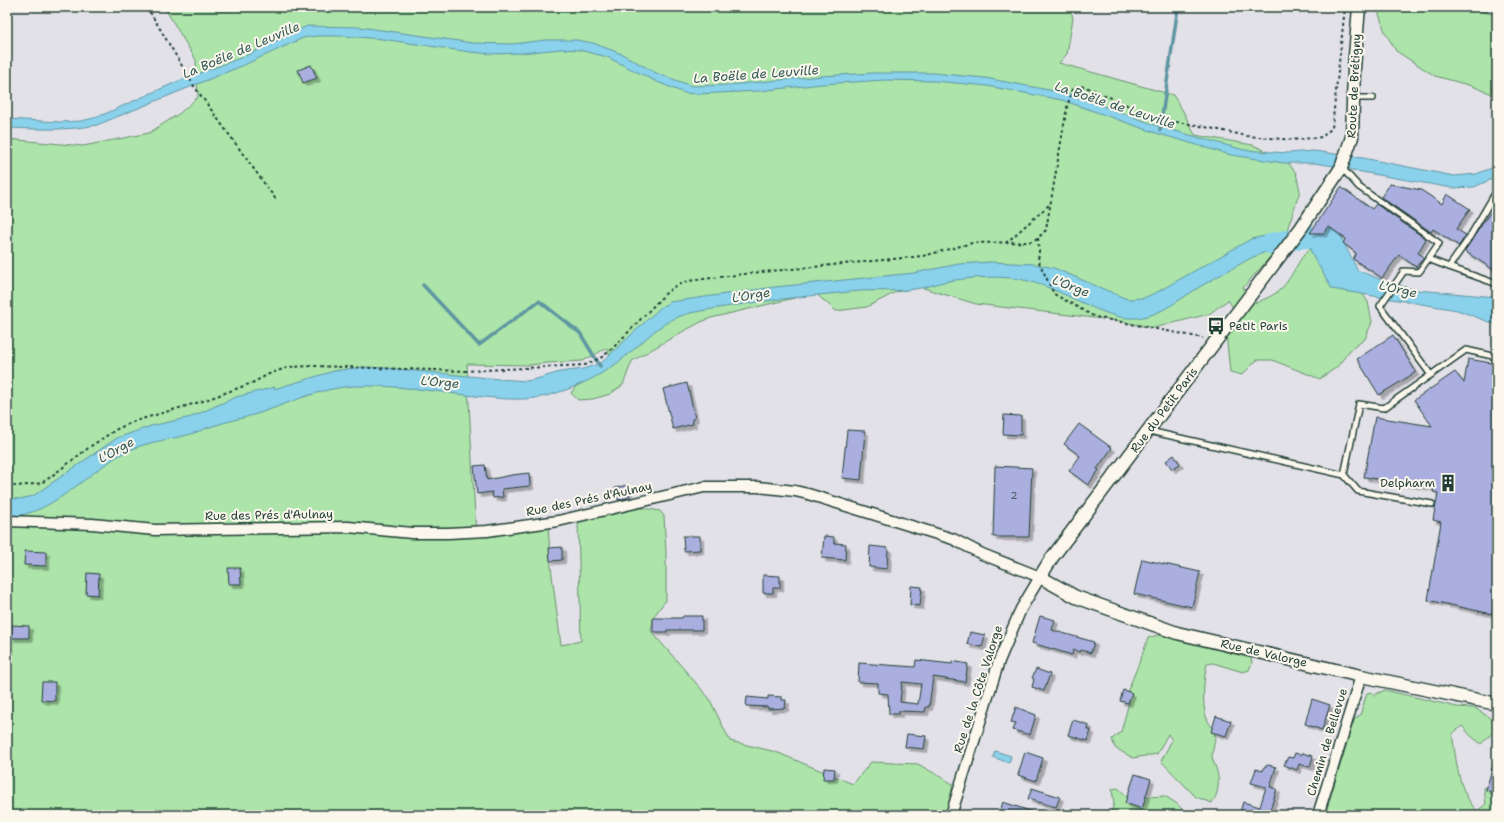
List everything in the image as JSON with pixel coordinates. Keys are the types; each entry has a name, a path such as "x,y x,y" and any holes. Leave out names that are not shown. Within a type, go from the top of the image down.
{"street":[{"name":"Route de Brétigny","path":"1290,243 1341,168 1348,152 1352,137 1359,7"},
{"name":"Rue du Petit Paris","path":"1040,577 1051,559 1290,243"},
{"name":"Rue des Prés d'Aulnay","path":"8,521 92,524 155,530 315,529 340,527 412,533 448,533 487,531 558,521 704,487 758,487 808,494 953,539 982,554 1040,577"},
{"name":"Rue de Valorge","path":"1040,577 1076,597 1177,633 1361,676 1497,704"},
{"name":"Rue de la Côte Valorge","path":"951,815 999,661 1018,614 1040,577"},
{"name":"Chemin de Bellevue","path":"1318,815 1361,676"}],"lane":[{"path":"1353,98 1374,98"},
{"path":"1341,168 1359,187 1439,243 1419,272 1404,271 1395,282 1380,306 1431,375"},
{"path":"1449,267 1468,239 1497,190"},
{"path":"1428,259 1497,284"},
{"path":"1344,475 1359,404 1384,408 1466,350 1497,357"},
{"path":"1148,431 1344,475 1358,491 1432,504"}],"path":[{"path":"147,7 194,86 277,201"},
{"path":"8,521 10,492 8,485 16,486 41,483 90,446 117,429 135,421 203,401 289,367 314,366 465,371 585,365 602,357 612,349 665,294 675,286 688,281 922,256 972,243 1029,242 1038,238 1046,230 1067,107 1073,88 1080,86 1092,89 1157,118 1247,136 1293,140 1322,137 1332,128 1345,7"},
{"path":"1474,7 1497,12"},
{"path":"1005,243 1050,204"},
{"path":"1038,238 1038,260 1054,294 1095,317 1210,340"}],"green space":[{"path":"164,7 1070,7 1073,18 1067,54 1059,63 1173,95 1195,135 1253,145 1286,160 1296,173 1300,191 1283,242 1243,288 1256,303 1274,294 1286,284 1305,253 1310,248 1357,285 1368,302 1372,322 1365,339 1350,350 1337,367 1320,379 1272,360 1257,360 1242,375 1230,372 1226,333 1235,311 1228,300 1209,314 1153,328 1120,321 976,304 920,287 896,292 867,307 836,311 815,293 711,318 682,332 632,361 623,385 610,394 593,399 578,400 571,393 575,387 605,369 610,357 607,348 583,361 530,365 467,364 476,537 548,526 551,567 561,645 581,641 578,521 589,520 600,514 637,507 660,511 664,516 666,600 654,616 651,631 709,698 730,741 776,752 853,784 871,762 918,764 953,784 947,815 7,815 7,139 83,146 149,133 180,113 198,97 196,60"},
{"path":"1380,7 1461,7 1497,15 1497,96 1472,86 1435,76 1396,51 1385,32 1378,11"},
{"path":"1158,635 1251,658 1252,663 1249,670 1243,672 1213,663 1207,664 1204,683 1204,707 1207,719 1215,735 1212,759 1216,766 1218,782 1216,795 1212,803 1196,797 1161,761 1172,740 1168,734 1157,754 1133,758 1115,748 1112,739 1121,732 1129,702 1126,695 1148,638"},
{"path":"1385,690 1457,707 1475,708 1490,718 1497,725 1497,729 1481,744 1462,726 1452,734 1459,775 1465,794 1470,803 1477,811 1486,804 1484,788 1497,783 1497,815 1325,815 1354,720 1360,715 1367,693 1372,692 1374,695"},
{"path":"1118,788 1129,798 1165,796 1176,803 1188,815 1110,815 1114,804 1112,789"}],"water":[{"path":"307,26 360,27 473,43 512,44 546,40 576,40 593,43 622,54 656,73 692,86 728,85 821,76 873,73 933,73 985,78 1070,94 1161,127 1244,150 1287,153 1314,151 1363,158 1454,176 1476,174 1497,166 1497,177 1474,187 1452,188 1314,163 1284,163 1231,155 1156,133 1062,100 987,86 935,81 885,80 822,84 759,91 699,94 684,93 655,81 607,57 580,50 561,49 491,54 382,39 344,36 316,36 303,38 244,65 97,125 63,129 7,128 7,119 60,122 81,121 94,118 176,82 243,57"},
{"path":"1310,233 1341,235 1357,270 1387,282 1417,290 1497,297 1497,325 1457,310 1332,289 1311,252 1309,243 1303,241 1310,237 1312,234"},
{"path":"1275,234 1300,234 1283,245 1251,258 1170,306 1144,317 1131,318 1113,315 1057,291 1023,280 1003,277 972,278 948,281 923,288 908,290 860,291 798,297 736,305 683,315 673,319 657,329 635,349 598,375 578,385 538,398 499,398 375,386 334,389 309,395 260,413 219,424 187,435 146,444 112,459 74,488 48,505 21,515 7,516 7,498 20,499 33,496 117,438 151,426 191,417 236,397 275,387 274,389 334,371 362,367 387,368 526,381 560,372 583,369 601,363 661,307 670,302 775,287 914,273 959,264 990,262 1034,264 1054,268 1127,299 1144,298 1251,239"},
{"path":"995,751 1011,756 1009,763 993,757"}],"building":[{"path":"311,65 317,78 303,83 298,70"},
{"path":"1390,184 1421,190 1442,204 1447,194 1470,209 1456,229 1466,235 1459,246 1433,229 1431,232 1381,197"},
{"path":"1341,187 1372,209 1376,204 1426,239 1418,253 1424,257 1416,267 1399,255 1382,278 1353,259 1356,253 1343,243 1346,239 1328,226 1324,233 1310,233"},
{"path":"1497,202 1497,272 1465,250"},
{"path":"1393,335 1416,372 1379,395 1357,359"},
{"name":"Delpharm","path":"1468,359 1497,364 1497,585 1492,614 1428,600 1441,522 1433,520 1438,493 1433,492 1434,488 1364,477 1375,417 1432,426 1414,400 1455,372 1464,383"},
{"path":"687,383 695,418 692,419 693,424 673,429 663,389"},
{"path":"1004,415 1021,416 1021,435 1003,434"},
{"path":"1079,424 1112,448 1088,485 1069,471 1080,456 1064,444"},
{"path":"847,430 865,431 861,480 842,478"},
{"path":"1174,455 1180,464 1172,469 1166,461"},
{"path":"485,465 487,480 529,473 530,486 502,489 503,497 493,498 492,492 477,494 474,466"},
{"path":"995,466 1032,468 1029,537 993,537"},
{"path":"627,485 630,497 618,500 615,488"},
{"path":"683,536 700,536 700,550 684,551"},
{"path":"824,536 834,537 834,543 846,544 845,560 822,558"},
{"path":"870,546 888,548 887,569 869,567"},
{"path":"562,547 562,560 550,561 549,548"},
{"path":"25,551 46,552 46,566 24,565"},
{"path":"1142,559 1200,572 1192,607 1134,594"},
{"path":"228,568 240,568 241,584 229,584"},
{"path":"87,573 99,574 98,595 86,594"},
{"path":"763,575 780,576 780,588 773,588 773,593 763,593"},
{"path":"911,586 922,587 920,606 910,605"},
{"path":"683,616 702,616 702,630 667,630 667,632 653,632 653,618 682,618"},
{"path":"1040,616 1055,620 1052,630 1094,642 1091,653 1081,650 1080,652 1073,650 1072,655 1032,643"},
{"path":"12,625 29,626 29,638 11,638"},
{"path":"970,632 985,635 982,647 967,644"},
{"path":"916,660 952,664 952,661 968,664 965,682 933,677 929,707 926,707 925,712 899,711 899,714 889,714 888,694 878,693 878,683 858,682 859,663 915,667","holes":["902,682 921,684 918,704 900,702"]},
{"path":"1036,669 1050,674 1044,691 1032,687 1034,679 1032,678"},
{"path":"42,682 55,682 55,701 41,700"},
{"path":"1123,690 1132,693 1128,703 1120,701"},
{"path":"768,696 782,697 782,700 786,700 785,708 768,709 768,707 746,706 747,697 768,699"},
{"path":"1312,699 1330,705 1322,730 1305,724"},
{"path":"1016,707 1036,715 1030,735 1013,730 1016,723 1011,722"},
{"path":"1216,716 1231,721 1226,736 1211,732"},
{"path":"1073,720 1089,725 1088,730 1091,730 1088,741 1068,735"},
{"path":"907,734 926,736 924,749 905,747"},
{"path":"1025,752 1043,758 1036,781 1018,775"},
{"path":"1295,753 1313,756 1310,767 1299,764 1297,770 1284,765 1288,757 1293,758"},
{"path":"1494,762 1497,763 1497,794 1486,790"},
{"path":"1268,765 1276,767 1270,787 1277,789 1270,810 1278,813 1277,815 1250,815 1240,812 1243,802 1260,807 1266,787 1251,783 1256,769 1263,771 1264,767"},
{"path":"824,768 835,769 834,779 823,779"},
{"path":"1135,774 1151,779 1142,809 1125,803"},
{"path":"1032,788 1060,797 1056,807 1028,799"},
{"path":"1003,802 1036,813 1036,815 999,815"}],"waterway":[{"name":"La Boële de Leuville","path":"1160,130 1178,7"},
{"name":"L'Orge","path":"1272,244 1303,237 1329,238 1332,247"},
{"path":"423,285 479,345 539,301 580,333 600,366"}],"place":[{"name":"Petit Paris","path":"1216,326"},
{"name":"Delpharm","path":"1448,483"}]}
